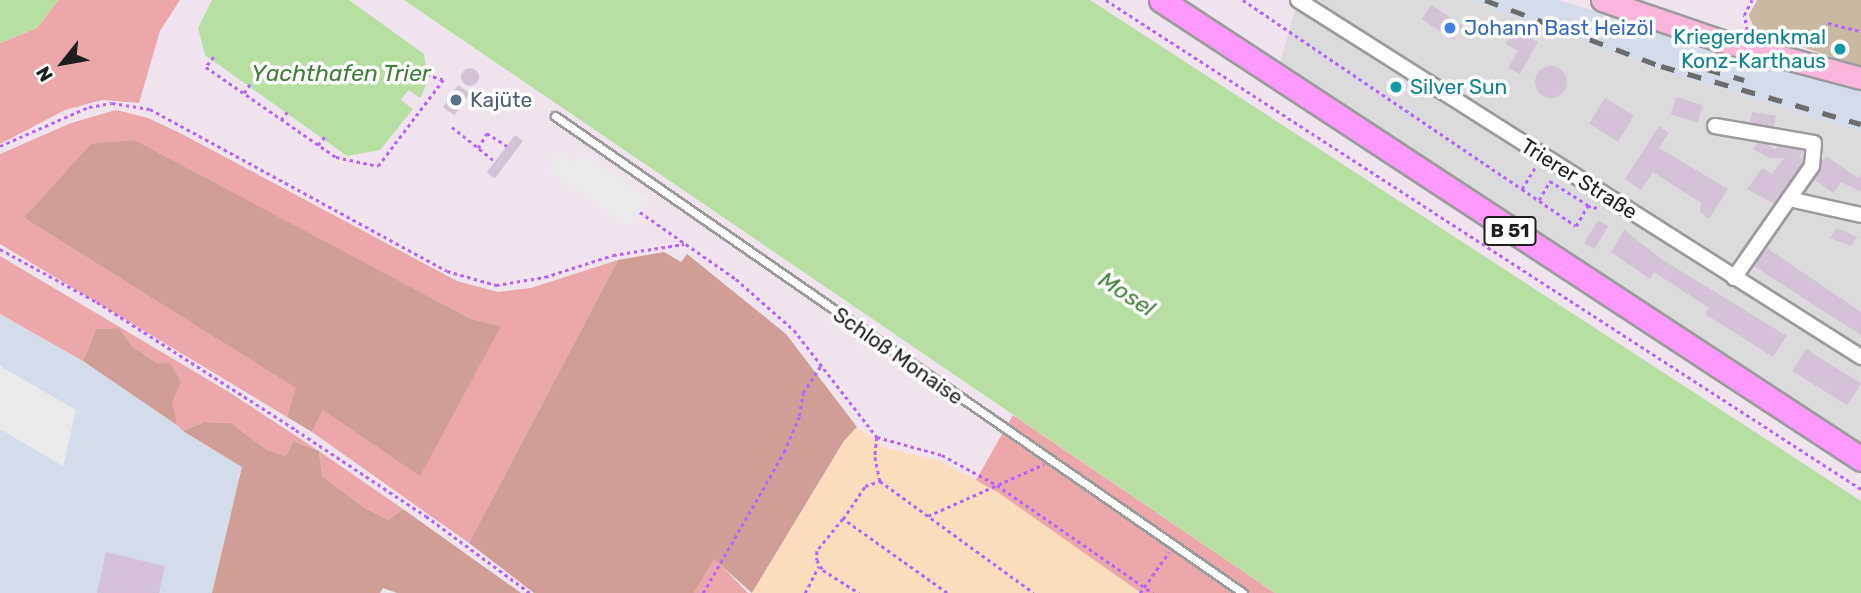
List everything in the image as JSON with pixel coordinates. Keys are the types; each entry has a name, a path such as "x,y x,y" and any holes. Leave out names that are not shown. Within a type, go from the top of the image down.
{"main road":[{"name":"B 51","path":"1161,0 1861,459"}],"street":[{"name":"Trierer Straße","path":"1298,0 1861,357"},
{"path":"1602,0 1754,50 1861,78"},
{"path":"1715,125 1814,143 1812,166 1734,278"},
{"path":"1789,199 1861,215"}],"lane":[{"name":"Schloß Monaise","path":"555,117 1243,593"}],"path":[{"path":"1107,0 1861,489"},
{"path":"1243,0 1576,226 1588,205"},
{"path":"1752,0 1744,15 1745,26 1757,39 1754,50"},
{"path":"1828,23 1861,31"},
{"path":"214,57 206,67 335,157 378,166 443,80 422,74"},
{"path":"244,94 250,85"},
{"path":"0,146 89,107 112,103 149,109 447,271 496,285 545,277 612,255 684,244"},
{"path":"281,120 287,112"},
{"path":"452,127 496,162"},
{"path":"478,148 487,133 507,146"},
{"path":"318,145 326,135"},
{"path":"1522,189 1543,156"},
{"path":"1538,201 1550,181 1594,209 1603,194"},
{"path":"640,212 736,279 794,330 877,437 942,455 997,485 1153,593"},
{"path":"0,249 97,302 272,415 426,516 530,593"},
{"path":"703,593 779,463 799,416 803,393 821,365"},
{"path":"877,437 875,457 880,481 1034,593"},
{"path":"928,516 1049,460"},
{"path":"805,593 819,566 817,551 865,486 880,481"},
{"path":"843,519 947,593"},
{"path":"1140,593 1173,546"},
{"path":"819,566 859,593"}],"shaded area":[{"path":"58,0 180,0 160,31 139,103 102,100 65,110 0,144 0,43 37,28"},
{"path":"1298,0 1469,0 1676,75 1861,131 1861,444 1279,66"},
{"path":"1469,0 1557,0 1861,88 1861,131 1676,75"},
{"path":"1757,0 1861,0 1861,67 1755,31 1749,15"},
{"path":"116,110 148,118 180,133 457,281 498,292 531,288 618,260 469,543 312,432 323,410 501,326 471,319 134,141 24,218 297,388 287,417 0,244 0,154 71,123"},
{"path":"134,140 471,319 501,326 420,476 323,410 312,432 287,417 296,388 24,218 91,144"},
{"path":"561,152 576,163 583,153 649,199 630,226 548,170"},
{"path":"664,252 681,262 687,254 786,334 857,427 844,441 752,593 714,559 694,593 534,593 469,543 618,260"},
{"path":"0,256 229,392 319,451 293,441 286,456 267,450 231,423 204,422 183,431 177,425 158,364 133,347 119,328 96,329 83,361 0,314"},
{"path":"0,314 83,361 242,466 212,593 0,593"},
{"path":"119,328 133,347 158,364 170,363 181,382 172,402 177,425 83,361 96,329"},
{"path":"0,366 76,410 63,466 0,429"},
{"path":"1013,415 1275,593 1141,593 976,480"},
{"path":"204,422 231,423 267,450 286,456 293,441 319,451 322,476 365,508 388,520 403,509 521,593 397,593 383,588 380,593 212,593 242,467 183,431"},
{"path":"857,427 884,447 941,461 999,493 1141,593 752,593 844,441"},
{"path":"319,451 403,509 388,520 365,508 322,476"},
{"path":"714,558 748,593 694,593"}],"water":[{"path":"0,0 58,0 37,28 0,43"},
{"name":"Yachthafen Trier","path":"212,0 349,0 424,54 428,79 424,90 420,98 409,90 405,94 401,100 413,109 380,150 347,156 205,55 198,28"},
{"name":"Mosel","path":"404,0 1090,0 1861,501 1861,593 1275,593"}],"building":[{"path":"1431,5 1463,26 1454,40 1422,19"},
{"path":"1514,29 1538,42 1520,74 1508,68 1518,51 1506,44"},
{"path":"1551,66 1562,71 1567,82 1562,93 1551,98 1540,93 1535,82 1540,71"},
{"path":"470,68 476,71 479,77 476,83 470,86 464,83 461,77 464,71"},
{"name":"Kajüte","path":"458,85 470,93 455,115 443,107"},
{"path":"1676,97 1703,105 1698,122 1671,114"},
{"path":"1605,98 1634,116 1618,141 1589,123"},
{"path":"1752,112 1776,116 1774,129 1750,125"},
{"path":"1659,126 1669,133 1659,148 1728,189 1709,219 1700,212 1701,203 1653,172 1641,190 1625,179"},
{"path":"515,135 523,141 495,179 487,173"},
{"path":"1783,139 1806,148 1799,157 1807,163 1776,205 1747,189 1762,168 1772,174 1784,158 1769,158 1753,149 1760,140 1775,149"},
{"path":"1826,156 1858,178 1861,174 1861,192 1841,182 1833,193 1811,177"},
{"path":"1598,220 1608,226 1594,249 1584,243"},
{"path":"1837,228 1857,237 1851,246 1830,238"},
{"path":"1624,230 1663,260 1787,336 1773,357 1705,314 1709,308 1654,272 1650,279 1611,252"},
{"path":"1764,246 1861,312 1861,335 1752,265"},
{"path":"1806,349 1861,383 1847,405 1792,371"},
{"path":"106,552 165,566 159,593 97,593"}],"railway":[{"path":"1485,0 1661,66 1861,124"},
{"path":"1680,61 1744,80"}],"place":[{"name":"Johann Bast Heizöl","path":"1450,28"},
{"name":"Kriegerdenkmal Konz-Karthaus","path":"1840,49"},
{"name":"Silver Sun","path":"1396,87"},
{"name":"Kajüte","path":"456,100"}]}
